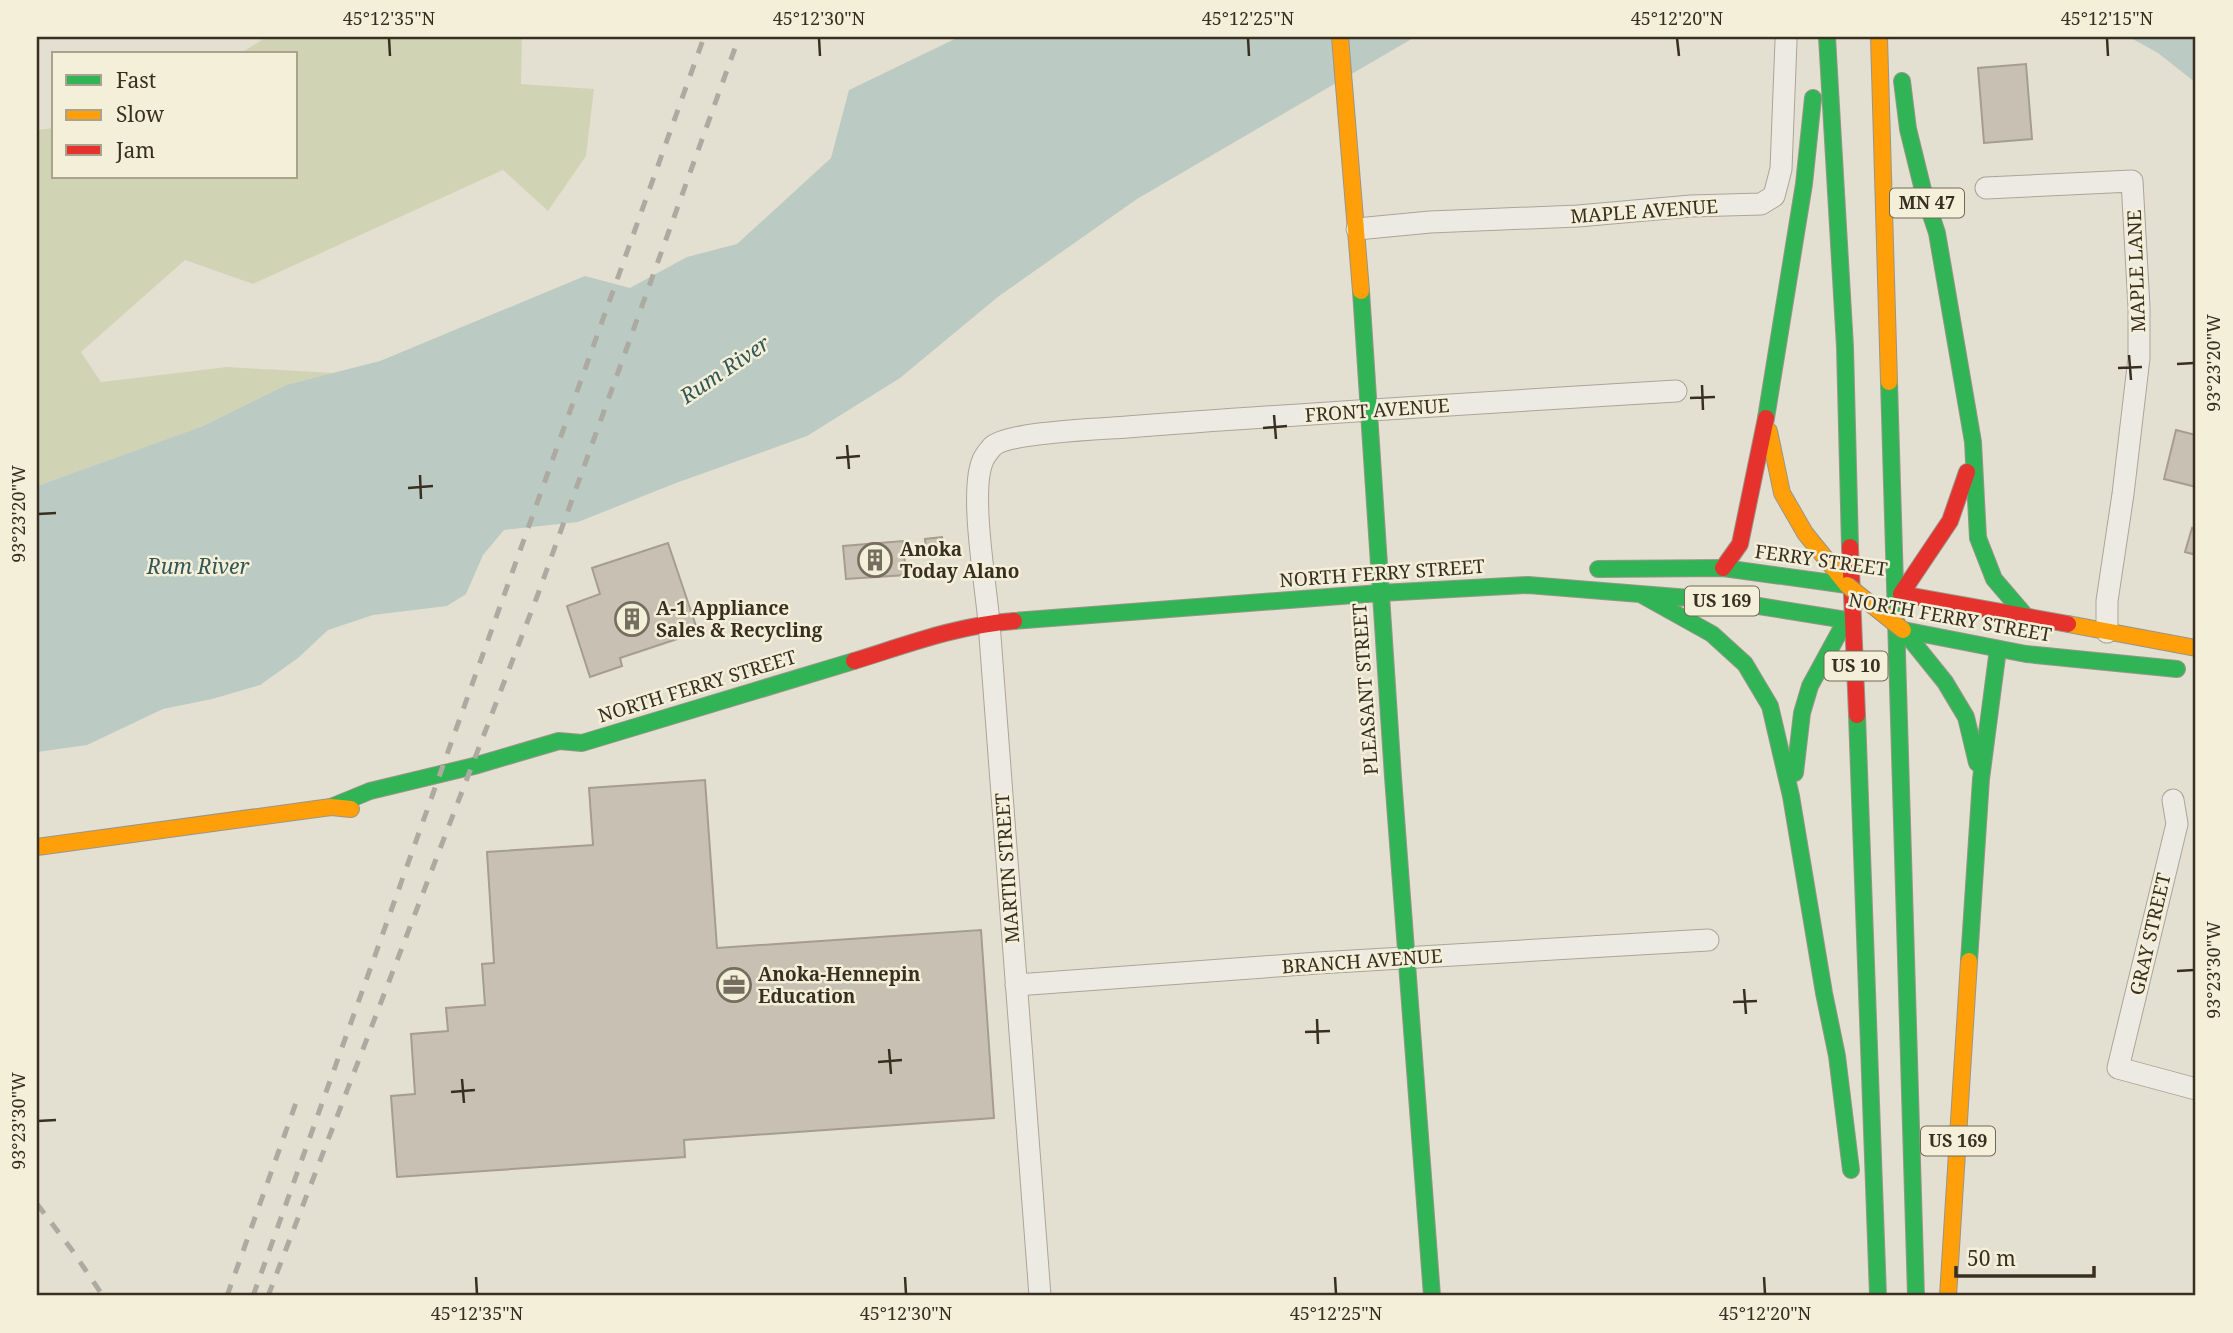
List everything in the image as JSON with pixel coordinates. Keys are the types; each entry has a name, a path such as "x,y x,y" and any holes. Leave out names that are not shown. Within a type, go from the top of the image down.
{"main road":[{"name":"PLEASANT STREET","path":"1340,37 1357,229 1380,593 1433,1296"},
{"path":"1723,568 1740,544 1766,419 1804,184 1818,37"},
{"name":"US 10","path":"1827,37 1846,347 1850,534 1878,1296"},
{"name":"US 10","path":"1879,37 1916,1296"},
{"name":"MN 47","path":"1900,65 1908,129 1937,233 1973,442 1978,538 1994,579 2024,614"},
{"path":"1766,419 1782,493 1805,533 1847,585 1903,630 1945,682 1966,717 1981,779"},
{"path":"1791,796 1802,713 1810,686 1846,620 1901,594 1948,526 1963,495 1973,442"},
{"name":"FERRY STREET","path":"1528,585 1590,569 1723,568 1802,577 1955,602 2107,632"},
{"name":"NORTH FERRY STREET","path":"563,758 582,743 950,632 989,623 1380,593 1528,585 1727,601 1903,630 1998,649 2196,672"},
{"name":"US 169","path":"1642,595 1712,634 1745,664 1770,706 1791,796 1837,1056 1853,1189"},
{"name":"US 169","path":"2107,632 2196,648"},
{"name":"US 169","path":"1948,1296 1981,779 1998,649"},
{"name":"NORTH FERRY STREET","path":"331,807 370,791 559,741 582,743"},
{"name":"NORTH FERRY STREET","path":"37,847 331,807 372,810"},
{"path":"1860,1243 1867,1296"}],"street":[{"name":"MAPLE AVENUE","path":"1357,229 1430,222 1761,204 1774,196 1781,169 1786,41"},
{"name":"MAPLE LANE","path":"1986,188 2132,180 2139,358 2107,601 2107,632"},
{"name":"FRONT AVENUE","path":"995,444 1007,439 1059,432 1676,391"},
{"name":"MARTIN STREET","path":"995,444 983,459 978,483 979,519 1040,1296"},
{"name":"GRAY STREET","path":"2173,800 2177,824 2118,1068 2196,1089"},
{"name":"BRANCH AVENUE","path":"1016,985 1708,940"}],"green space":[{"path":"267,37 522,37 521,84 594,89 586,156 548,211 503,170 253,284 185,260 81,352 101,382 227,367 334,373 286,385 203,426 37,486 37,130 52,128 52,178 298,178 298,52 242,52"}],"water":[{"name":"Rum River","path":"959,37 1415,37 1137,199 999,296 900,378 807,436 578,522 504,530 483,555 466,594 447,606 373,615 328,630 298,658 260,685 163,709 87,745 37,752 37,486 203,426 286,385 380,361 585,276 630,288 687,257 737,244 831,158 849,90"},
{"path":"2129,37 2196,37 2196,83 2158,53"}],"building":[{"path":"2026,64 2032,139 1984,143 1978,68"},
{"path":"2176,430 2196,435 2196,487 2164,479"},
{"path":"2192,528 2196,530 2196,555 2185,552"},
{"path":"942,537 944,550 926,552 925,539"},
{"name":"Anoka Today Alano","path":"903,541 906,575 846,579 843,546"},
{"name":"A-1 Appliance Sales & Recycling","path":"668,543 698,632 620,658 622,666 590,677 567,606 600,594 592,568"},
{"name":"Anoka-Hennepin Education","path":"705,780 717,948 981,930 994,1118 684,1140 685,1157 397,1177 391,1096 415,1094 411,1034 448,1031 446,1008 485,1005 482,964 494,963 487,852 593,845 589,788"}],"railway":[{"path":"253,1296 704,37"},
{"path":"268,1296 538,594 739,37"},
{"path":"227,1296 297,1100"},
{"path":"37,1204 103,1296"}],"traffic: fast":[{"path":"1827,37 1845,347 1850,547"},
{"path":"1902,81 1908,129 1937,233 1973,442 1978,538 1994,579 2024,614"},
{"path":"1766,418 1804,184 1813,98"},
{"path":"1361,291 1393,777 1432,1296"},
{"path":"1889,382 1916,1296"},
{"path":"1598,569 1723,568 1847,585"},
{"path":"1014,621 1380,593 1528,585"},
{"path":"1528,585 1727,601 1846,620 1810,686 1802,713 1795,773"},
{"path":"1642,595 1712,634 1745,664 1770,706 1791,796 1837,1056 1851,1170"},
{"path":"1903,630 2026,654 2177,669"},
{"path":"1903,630 1945,682 1966,717 1977,763"},
{"path":"1969,961 1981,779 1998,649"},
{"path":"331,807 370,791 474,766 559,741 582,743 854,661"},
{"path":"1857,715 1878,1296"}],"traffic: slow":[{"path":"1340,37 1361,291"},
{"path":"1879,37 1889,382"},
{"path":"1769,431 1782,493 1805,533 1847,585"},
{"path":"1847,585 1903,630"},
{"path":"2068,624 2196,648"},
{"path":"37,847 331,807 351,809"},
{"path":"1948,1296 1969,961"}],"traffic: jam":[{"path":"1723,568 1740,544 1766,418"},
{"path":"1967,472 1950,521 1901,594 2068,624"},
{"path":"1850,547 1857,715"},
{"path":"854,661 953,631 1014,621"}],"place":[{"name":"Anoka Today Alano","path":"875,560"},
{"name":"A-1 Appliance Sales & Recycling","path":"632,619"},
{"name":"Anoka-Hennepin Education","path":"734,985"}]}
